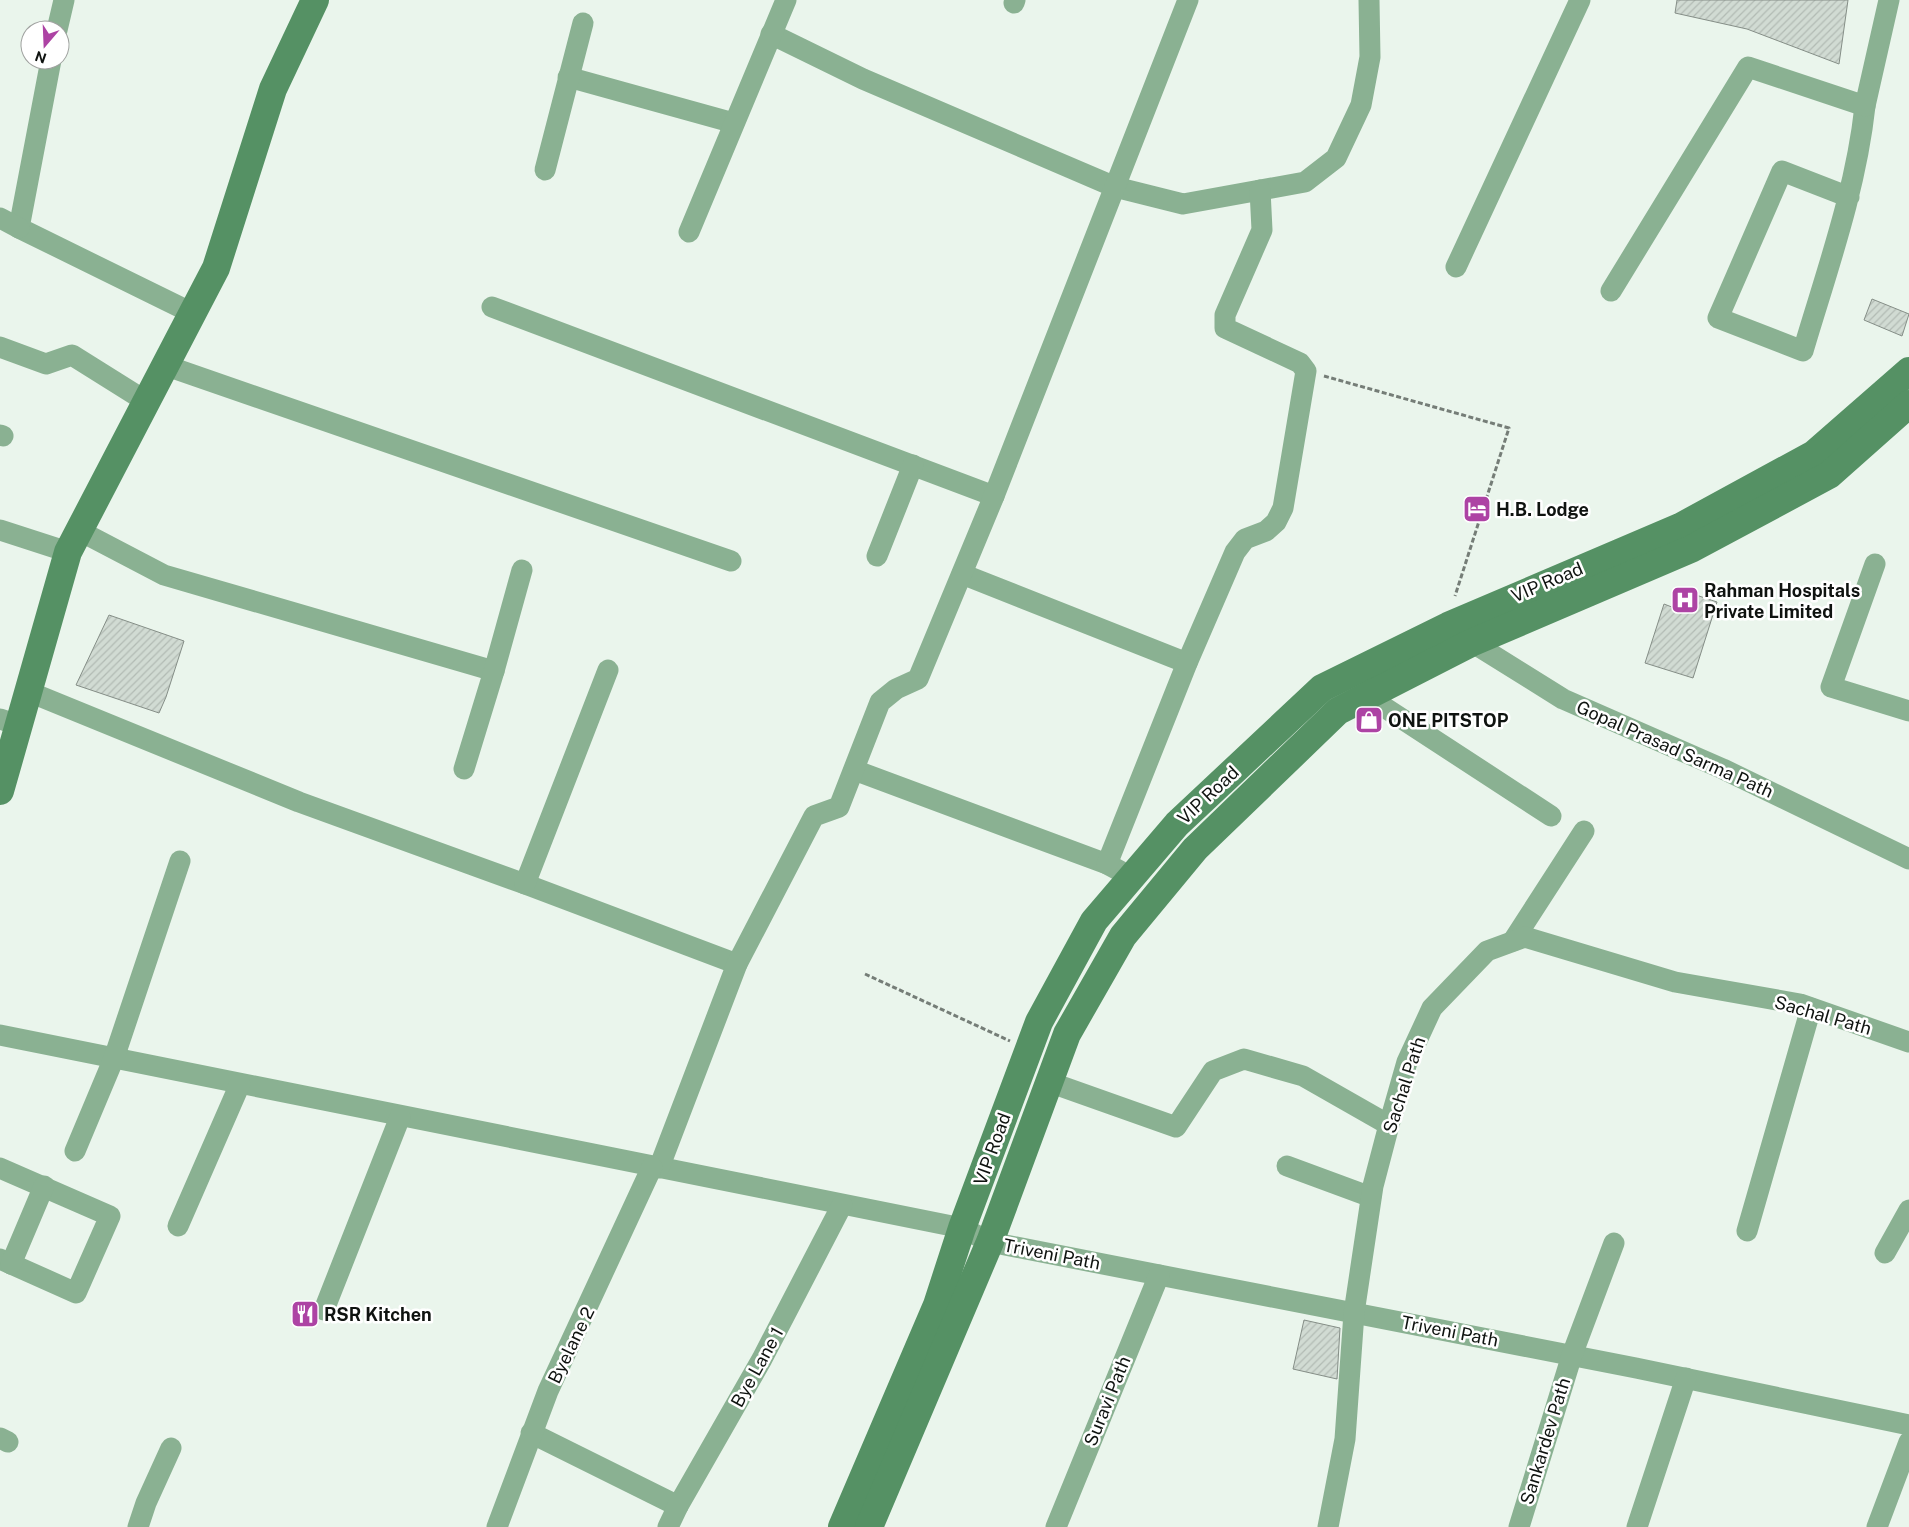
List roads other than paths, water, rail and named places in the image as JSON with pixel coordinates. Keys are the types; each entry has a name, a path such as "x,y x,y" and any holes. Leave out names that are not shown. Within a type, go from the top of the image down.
{"main road":[{"path":"0,791 9,722 27,691 73,541 167,366 216,268 273,90 314,0"},
{"name":"VIP Road","path":"842,1527 937,1305 962,1228 1039,1022 1094,921 1177,824 1322,688 1448,626 1680,527 1814,454 1909,371"},
{"name":"VIP Road","path":"869,1527 990,1242 1067,1034 1122,936 1202,842 1338,711 1471,643 1691,549 1828,475 1909,404"}],"street":[{"path":"59,20 64,0"},
{"path":"689,232 786,0"},
{"name":"Byelane 2","path":"497,1527 531,1433 656,1168 737,964 814,816 839,807 880,702 896,689 918,679 994,496 1188,0"},
{"path":"771,34 863,79 1115,187 1182,204 1305,182 1336,158 1361,105 1370,57 1369,0"},
{"path":"1456,267 1580,0"},
{"path":"1849,197 1782,172 1718,318 1803,351 1849,197 1861,144 1865,106 1888,0"},
{"path":"545,170 583,23"},
{"path":"1610,291 1748,66 1865,106"},
{"path":"19,228 49,70"},
{"path":"568,77 734,123"},
{"path":"1108,864 1187,663 1235,552 1245,539 1266,531 1276,522 1283,508 1306,371 1300,363 1225,328 1225,315 1262,230 1260,190"},
{"path":"0,218 192,313"},
{"path":"492,307 994,496"},
{"path":"0,347 46,364 72,355 147,402"},
{"path":"167,366 731,561"},
{"path":"877,556 913,465"},
{"path":"0,530 73,541 164,575 494,671"},
{"path":"1875,564 1831,687 1909,711"},
{"path":"464,769 522,570"},
{"path":"962,574 1187,663"},
{"name":"Gopal Prasad Sarma Path","path":"1448,626 1471,643 1563,699 1723,769 1909,859"},
{"path":"525,884 608,670"},
{"path":"27,691 299,802 737,964"},
{"path":"1367,696 1550,816"},
{"path":"854,770 1108,864 1132,878"},
{"path":"1513,941 1584,831"},
{"path":"75,1151 114,1058 180,861"},
{"name":"Sachal Path","path":"1328,1527 1345,1439 1354,1313 1371,1197 1407,1062 1432,1008 1487,951 1524,937 1675,982 1800,1004 1909,1042"},
{"path":"1746,1231 1811,1008"},
{"name":"Triveni Path","path":"0,1036 842,1206 962,1228 990,1242 1572,1355 1909,1425"},
{"path":"1049,1082 1176,1127 1213,1071 1244,1058 1303,1076 1390,1125"},
{"path":"178,1226 240,1084"},
{"path":"324,1310 400,1116"},
{"path":"1286,1166 1371,1197"},
{"path":"0,1168 44,1186 110,1216 76,1293 6,1262 44,1186"},
{"name":"Bye Lane 1","path":"668,1527 678,1506 762,1359 842,1206"},
{"path":"1885,1253 1909,1210"},
{"name":"Sankardev Path","path":"1520,1527 1572,1355 1614,1243"},
{"name":"Suravi Path","path":"1056,1527 1159,1275"},
{"path":"1637,1527 1686,1378"},
{"path":"531,1433 678,1506"},
{"path":"1877,1527 1909,1442"},
{"path":"138,1527 146,1503 171,1448"}],"place":[{"name":"H.B. Lodge","path":"1477,509"},
{"name":"Rahman Hospitals Private Limited","path":"1685,600"},
{"name":"ONE PITSTOP","path":"1369,720"},
{"name":"RSR Kitchen","path":"305,1314"}]}
